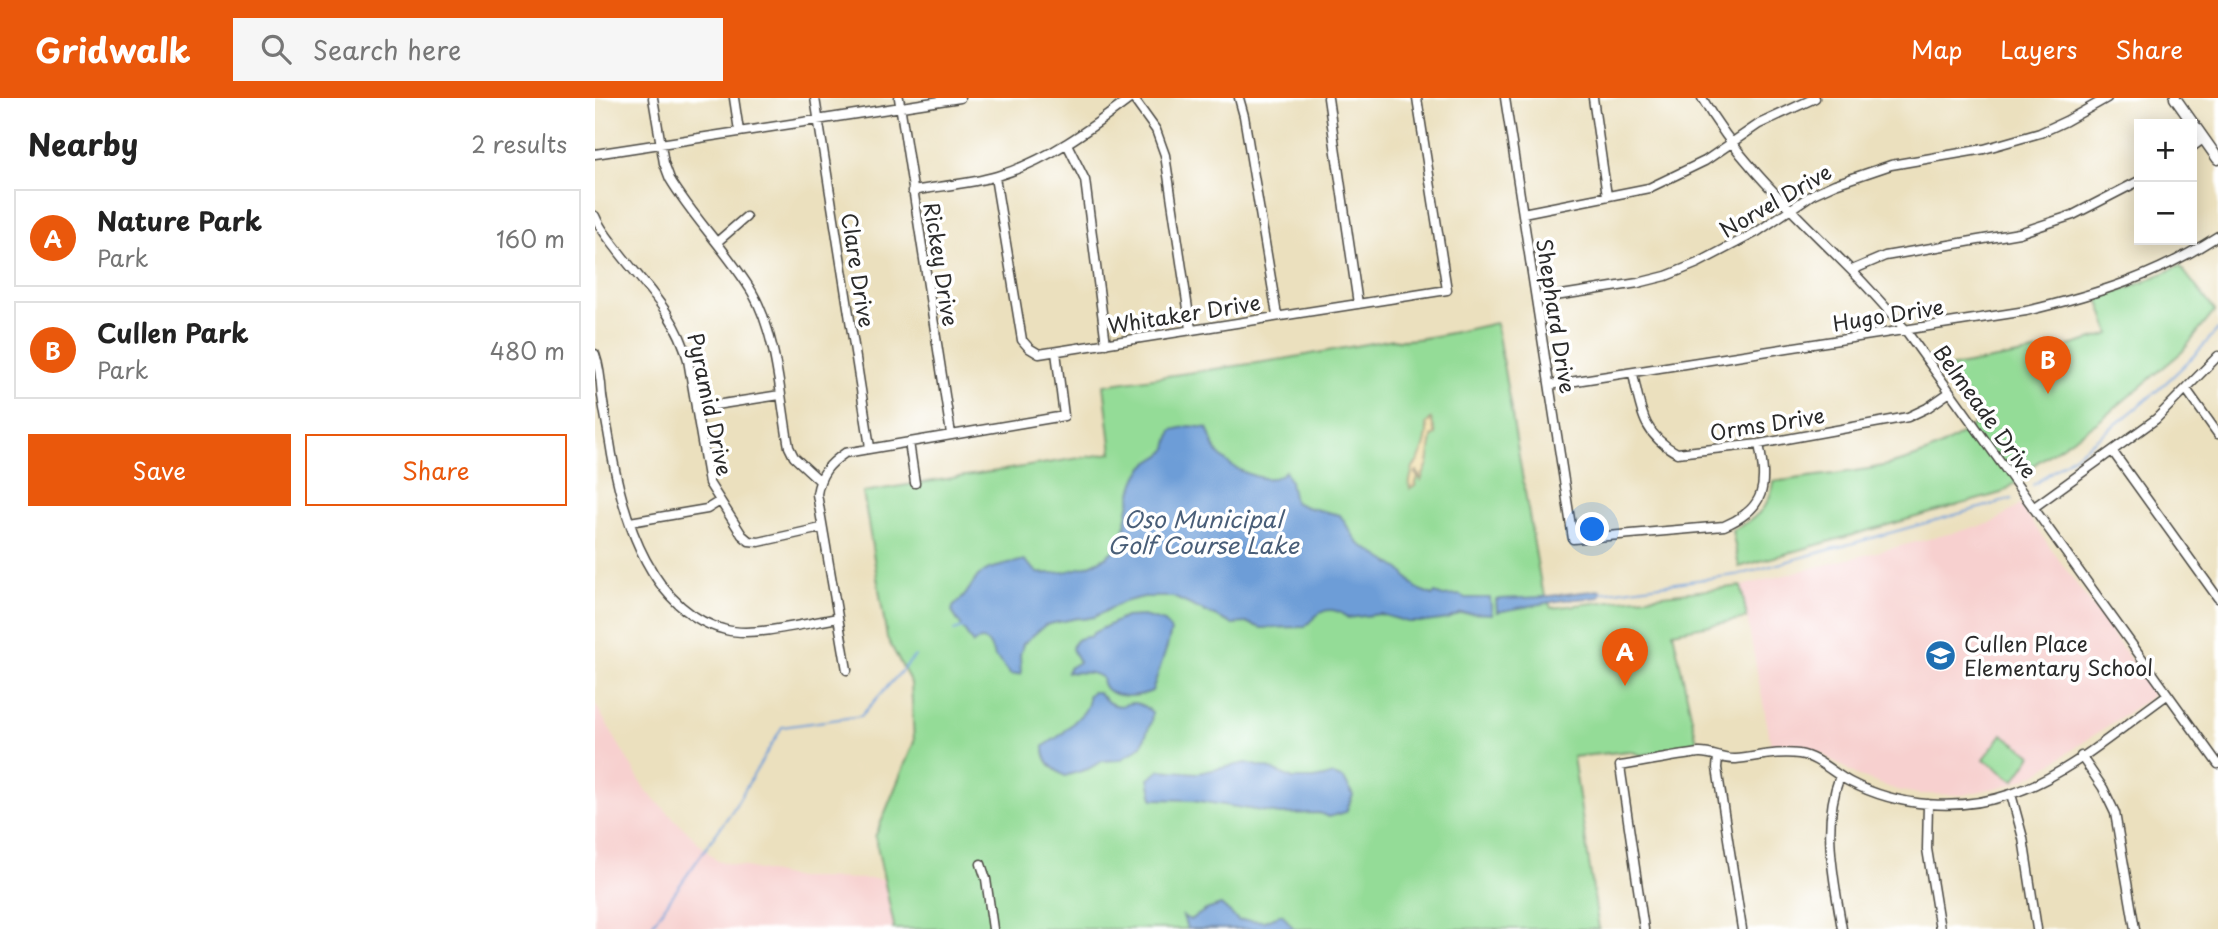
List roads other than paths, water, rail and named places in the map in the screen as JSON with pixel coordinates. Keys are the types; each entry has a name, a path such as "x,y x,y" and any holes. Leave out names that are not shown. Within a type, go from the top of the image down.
{"main road":[{"path":"2175,98 2218,159"}],"street":[{"path":"653,98 660,143 670,179 752,291 763,313 771,337 789,447 795,457 819,481"},
{"path":"734,98 739,131"},
{"name":"Clare Drive","path":"815,98 870,447"},
{"path":"595,154 819,118 899,102 960,98"},
{"path":"912,191 995,177 1028,165 1067,144 1132,98 1156,130 1165,155 1191,329"},
{"path":"1239,98 1277,316"},
{"path":"1328,98 1358,304"},
{"name":"Whitaker Drive","path":"1056,352 1447,290 1417,98"},
{"name":"Shephard Drive","path":"1506,98 1573,539 1724,526 1741,519 1752,509 1761,494 1765,474 1759,444"},
{"path":"1593,98 1607,196"},
{"name":"Belmeade Drive","path":"1702,98 1731,143 1789,209 1852,270 1904,328 2218,764"},
{"path":"1524,213 1649,188 1705,162 1759,124 1815,98"},
{"name":"Norvel Drive","path":"1536,299 1667,276 1757,232 1813,194 1863,173 1921,159 1984,149 2040,133 2107,98"},
{"name":"Rickey Drive","path":"899,102 951,435"},
{"path":"2197,143 2203,139"},
{"path":"1067,144 1086,180 1105,344"},
{"path":"847,670 817,494 819,481 833,461 845,453 870,447 1063,416 1056,352 1039,354 1022,340 995,177"},
{"path":"1852,270 1885,256 2019,233 2073,215 2137,182"},
{"name":"Pyramid Drive","path":"595,216 611,242 675,323 685,351 709,483 741,535 749,541 759,542 821,528"},
{"path":"717,242 746,217"},
{"name":"Hugo Drive","path":"1550,386 1904,328 2026,311 2139,279 2218,236"},
{"path":"595,354 600,370 599,398 615,474 630,523 651,569 669,597 704,620 726,630 753,632 838,618"},
{"path":"2033,508 2156,419 2218,356"},
{"name":"Orms Drive","path":"1633,374 1644,423 1653,436 1677,453 1759,444 1907,417 1927,408 1950,392"},
{"path":"2186,389 2218,434"},
{"path":"696,408 779,395"},
{"path":"909,442 915,483"},
{"path":"2113,452 2218,598"},
{"path":"630,523 707,509 720,500"},
{"path":"1644,929 1620,766 1703,753 1732,759 1777,753 1801,754 1840,776 1884,795 1928,804 1967,803 2011,794 2048,779 2167,695"},
{"path":"2081,756 2103,788 2115,813 2135,929"},
{"path":"1718,757 1717,768 1742,929"},
{"path":"1840,776 1833,794 1830,846 1842,929"},
{"path":"2011,794 2023,838 2037,929"},
{"path":"1928,804 1927,849 1940,929"},
{"path":"981,864 986,879 993,929"}],"water":[{"name":"Oso Municipal Golf Course Lake","path":"1190,426 1207,428 1218,453 1232,465 1251,475 1270,478 1285,471 1294,502 1340,515 1358,543 1401,570 1417,589 1433,595 1435,593 1443,596 1460,595 1465,598 1490,598 1492,614 1461,613 1448,619 1408,622 1380,614 1348,618 1342,613 1330,610 1320,613 1305,627 1261,628 1248,623 1232,624 1173,597 1144,597 1123,602 1094,617 1045,625 1023,644 1020,655 1021,674 1011,675 986,641 976,641 973,644 952,612 953,607 978,576 989,569 1024,560 1038,573 1073,570 1108,555 1122,538 1132,491 1141,470 1166,451 1172,430"},
{"path":"1601,590 1600,597 1563,600 1497,612 1496,600 1500,599"},
{"path":"1143,616 1165,622 1171,631 1152,691 1129,696 1114,694 1098,675 1067,672 1079,662 1072,649 1077,640 1092,636 1093,633 1125,617"},
{"path":"1092,692 1098,692 1108,702 1117,706 1133,703 1144,706 1152,712 1151,722 1142,745 1136,750 1120,760 1102,761 1088,769 1065,776 1050,764 1045,756 1044,746 1062,734 1084,712 1088,696"},
{"path":"1246,763 1271,769 1293,779 1333,775 1344,779 1353,795 1346,812 1329,817 1319,813 1280,814 1193,800 1153,799 1149,779 1160,770 1198,773"},
{"path":"1221,905 1239,921 1264,921 1282,914 1294,929 1187,929 1183,916 1190,920"}],"waterway":[{"path":"2033,485 2154,393 2198,352 2218,329"},
{"path":"1601,593 1742,574 2012,499"},
{"path":"954,631 965,627"},
{"path":"649,929 732,811 782,727 861,716 915,656"}],"place":[{"name":"Cullen Park","path":"2048,394"},
{"name":"Cullen Place Elementary School","path":"1941,655"},
{"name":"Nature Park","path":"1625,686"}]}
